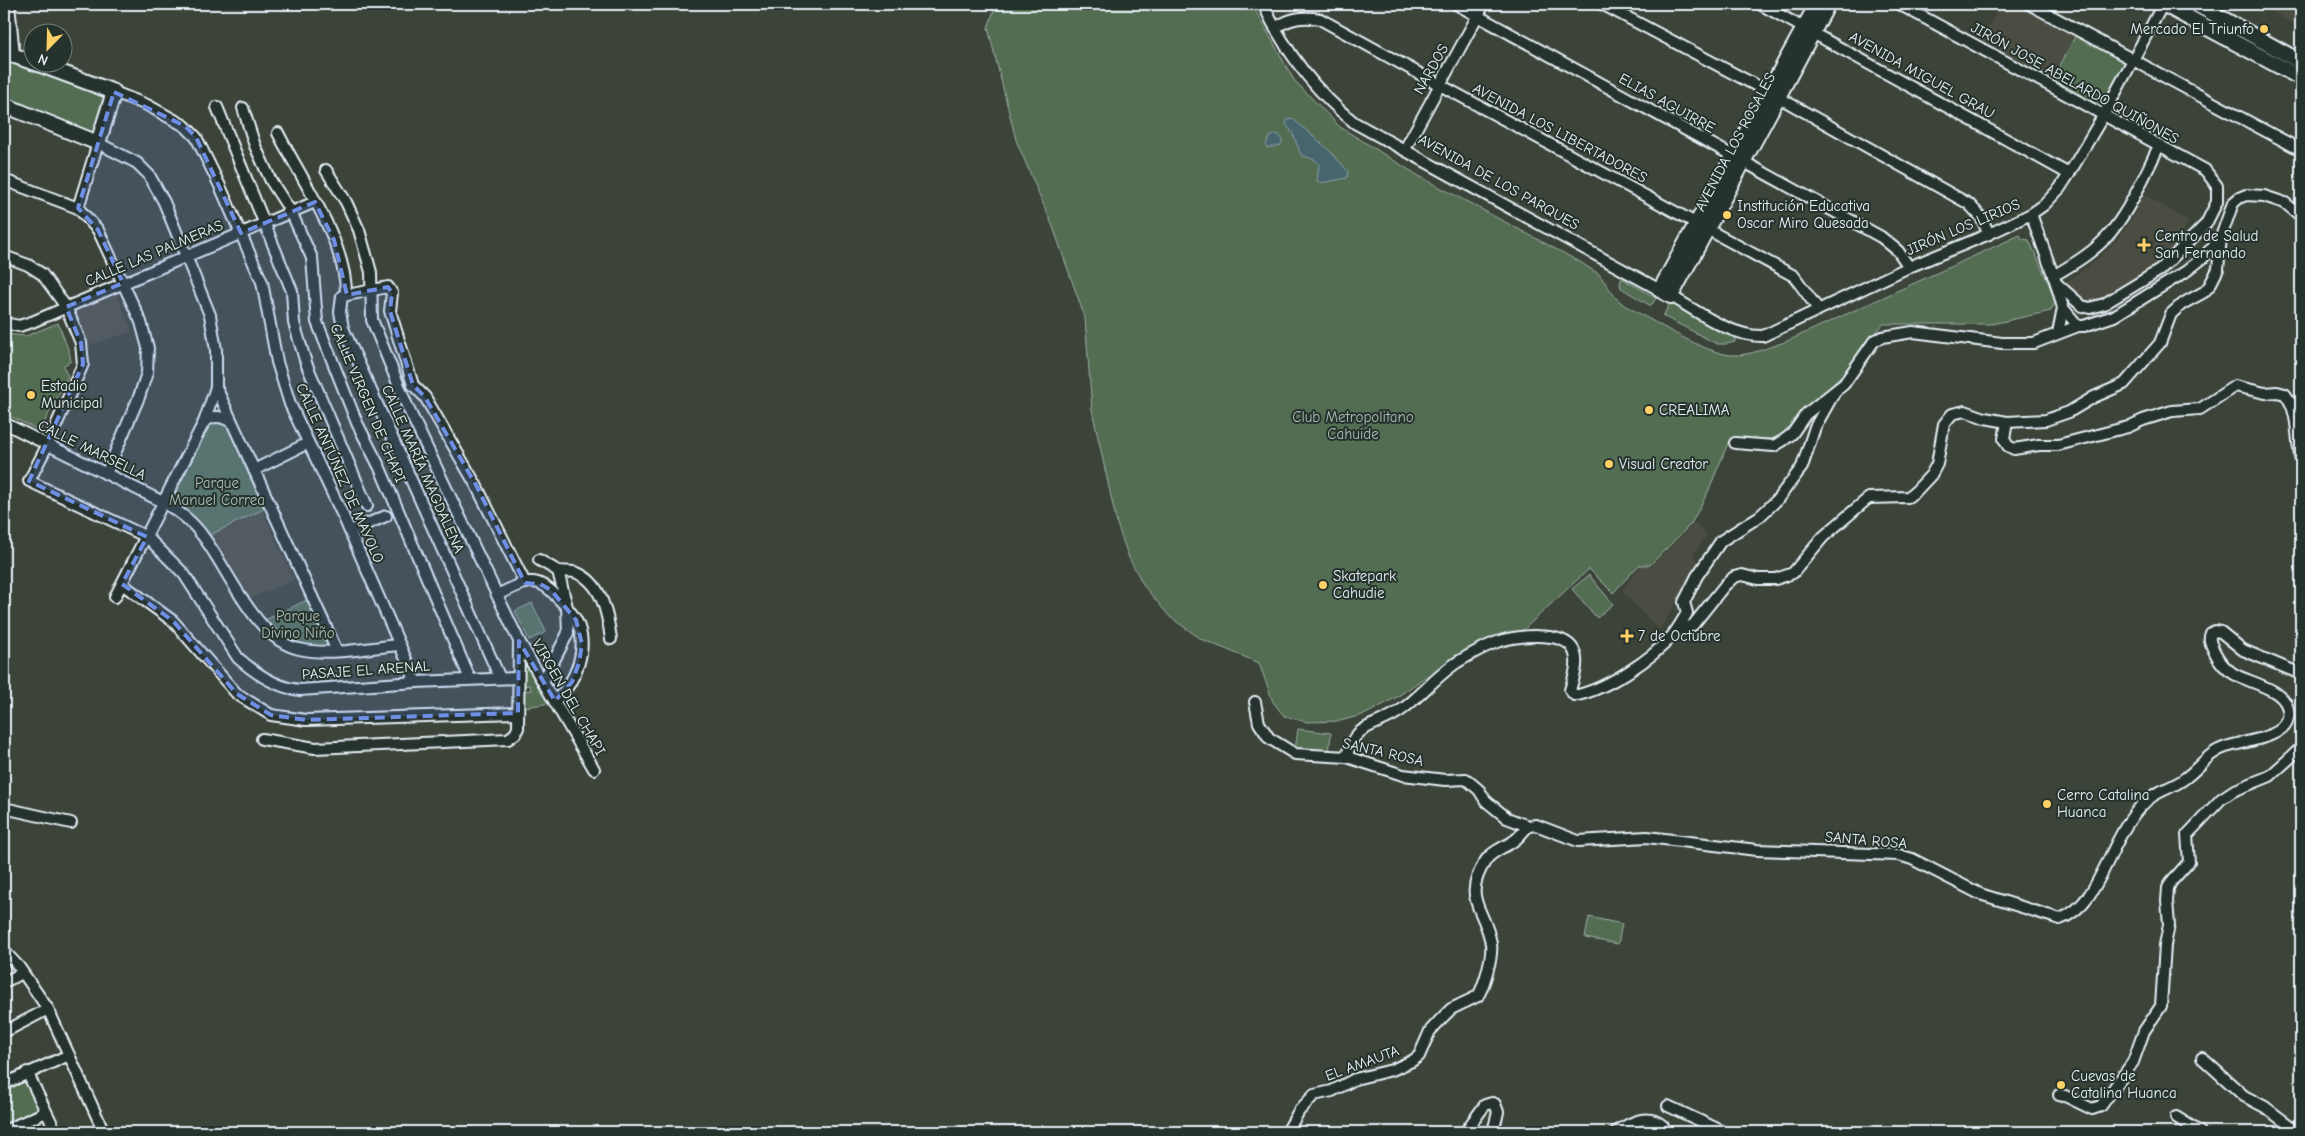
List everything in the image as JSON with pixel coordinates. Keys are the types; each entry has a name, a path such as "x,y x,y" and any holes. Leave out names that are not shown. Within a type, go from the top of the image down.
{"street":[{"path":"6,4 9,54 22,58"},
{"name":"AVENIDA DE LOS PARQUES","path":"1263,4 1295,62 1336,108 1355,123 1724,326 1748,335 1763,336"},
{"name":"ELIAS AGUIRRE","path":"1456,4 1881,237 1898,251 1909,267"},
{"name":"NARDOS","path":"1405,149 1484,4"},
{"path":"1602,4 1773,95 1969,204 1981,217 1989,234"},
{"name":"AVENIDA MIGUEL GRAU","path":"1760,4 2069,174"},
{"name":"AVENIDA LOS ROSALES","path":"1808,30 1816,4"},
{"name":"AVENIDA LOS ROSALES","path":"1665,293 1808,30 1828,4"},
{"name":"JIRÓN JOSE ABELARDO QUIÑONES","path":"1900,4 2205,170 2212,177 2217,186 2218,202 2206,224 2160,270 2104,304 2090,308 2082,306 2055,280"},
{"path":"2029,4 2301,150"},
{"path":"2163,4 2301,78"},
{"name":"JIRÓN LOS LIRIOS","path":"1763,336 1909,267 1989,234 2031,214 2060,188 2069,174 2103,116 2163,4"},
{"path":"2196,4 2301,62"},
{"name":"AVENIDA LOS LIBERTADORES","path":"1275,28 1287,20 1305,16 1320,19 1794,276 1818,309"},
{"path":"60,72 114,92 78,208"},
{"name":"CALLE ANTÚNEZ DE MAYOLO","path":"114,92 147,105 185,126 196,137 262,282 277,362 290,404 350,531 398,645 416,682"},
{"path":"4,105 98,143 137,163 149,175 164,202 210,315 216,350 216,387 204,422 115,597"},
{"path":"216,107 292,291 294,323 306,363 367,506"},
{"name":"CALLE VIRGEN DE CHAPI","path":"243,108 255,146 271,181 291,212 312,258 317,322 357,423 380,468 470,679"},
{"name":"CALLE MARÍA MAGDALENA","path":"278,133 334,240 344,269 346,295 341,298 340,305 343,328 500,678"},
{"path":"2055,280 2111,233 2127,209 2159,146"},
{"name":"VIRGEN DEL CHAPI","path":"326,170 346,202 359,230 371,272 372,320 398,385 519,641 594,769"},
{"path":"4,180 78,208 98,230 141,322 148,348 147,373 139,397 106,474"},
{"path":"1347,757 1350,743 1357,733 1398,713 1456,664 1498,642 1516,638 1546,636 1558,638 1569,644 1576,658 1575,672 1570,690 1574,695 1578,696 1608,684 1650,655 1675,633 1693,625 1725,585 1734,577 1742,575 1758,579 1776,579 1793,572 1823,537 1865,501 1870,498 1908,497 1916,491 1931,476 1937,464 1944,424 1952,414 1965,411 1985,418 2008,422 2046,420 2069,412 2094,397 2124,384 2160,343 2171,314 2210,285 2218,269 2221,236 2233,203 2246,195 2264,196 2285,203 2301,216"},
{"name":"CALLE LAS PALMERAS","path":"4,323 19,326 315,202"},
{"path":"2031,214 2063,308 2078,326"},
{"path":"1735,444 1774,446 1792,434 1806,414 1844,384 1874,341 1882,337 1913,332 2010,343 2034,343 2078,326 2091,325 2127,309 2203,258 2221,236"},
{"path":"4,256 28,265 42,274 66,307 80,343 83,364 47,446"},
{"path":"346,295 388,288 392,293 390,311 413,385 425,397 476,485 525,583"},
{"path":"2058,334 2063,308"},
{"path":"2008,422 2004,438 2008,446 2014,449 2039,444 2058,445 2128,427 2142,420 2172,411 2200,409 2235,386 2265,393 2285,394 2292,404 2295,414 2298,449 2301,460"},
{"path":"216,387 337,651"},
{"path":"1675,633 1687,613 1684,602 1697,576 1721,541 1760,516 1782,494 1802,467 1815,428 1834,393"},
{"path":"204,422 212,417 221,416 230,421"},
{"name":"CALLE MARSELLA","path":"4,423 164,503 185,516 202,535 248,605 267,630 285,644 298,649 337,651 398,645"},
{"path":"254,470 308,444"},
{"name":"PASAJE EL ARENAL","path":"47,446 29,481 147,537 184,574 238,658 250,669 282,687 300,690 470,679 518,678"},
{"path":"350,531 386,516"},
{"path":"539,560 558,571 574,572 589,581 603,601 611,639"},
{"path":"543,682 568,633 567,607 558,571"},
{"path":"497,595 525,583 540,584 551,590 576,620 582,644 572,682 555,701"},
{"path":"122,584 173,621 238,694 271,715 306,720 518,713"},
{"path":"1687,613 1701,617"},
{"name":"SANTA ROSA","path":"1255,702 1260,723 1269,738 1295,754 1347,757 1403,774 1445,780 1466,779 1497,811 1507,818 1528,826 1536,824 1578,841 1647,837 1750,849 1899,855 1912,859 1980,894 2060,919 2071,915 2084,904 2128,822 2145,802 2185,779 2214,752 2223,747 2272,734 2284,728 2288,714 2282,698 2264,686 2232,672 2218,659 2210,642 2211,633 2215,631 2221,632 2243,650 2301,674"},
{"path":"262,739 294,746 315,748 508,739 515,734 518,728 519,641"},
{"path":"2059,1095 2092,1109 2101,1106 2133,1062 2144,1031 2158,1013 2164,992 2165,945 2169,925 2168,888 2189,862 2188,835 2233,790 2270,776 2301,748"},
{"path":"4,808 71,823"},
{"name":"EL AMAUTA","path":"1287,1132 1299,1111 1314,1095 1332,1090 1356,1079 1392,1070 1412,1061 1419,1056 1430,1030 1446,1014 1478,996 1490,962 1492,945 1488,929 1475,899 1476,886 1488,858 1514,841 1528,826"},
{"path":"4,951 23,973 48,1009 104,1132"},
{"path":"4,982 23,973"},
{"path":"4,1032 48,1009"},
{"path":"4,1084 27,1072 69,1055"},
{"path":"2202,1058 2244,1096 2265,1108 2298,1132"},
{"path":"27,1072 56,1132"},
{"path":"1465,1132 1485,1105 1492,1103 1495,1104 1498,1112 1493,1132"},
{"path":"1668,1106 1724,1132"},
{"path":"4,1131 46,1112"},
{"path":"2176,1117 2200,1132"},
{"path":"1616,1132 1636,1121 1646,1119 1656,1120 1663,1126"}],"highlighted area":[{"path":"114,92 185,126 196,137 241,233 315,202 334,240 347,295 388,287 392,293 390,311 413,385 425,397 476,485 525,583 540,584 551,590 576,620 582,644 579,663 572,682 555,701 519,641 518,713 306,720 271,715 237,694 173,621 122,584 147,537 29,481 83,364 81,343 66,307 123,283 98,230 78,208"}],"shaded area":[{"path":"2001,4 2019,4 2076,34 2052,78 1981,41"},
{"path":"2258,4 2301,4 2301,28"},
{"name":"Centro de Salud San Fernando","path":"2144,195 2189,221 2171,253 2159,264 2121,288 2094,301 2084,302 2073,295 2067,281 2091,265 2115,242 2128,225"},
{"path":"117,294 132,332 85,346 72,311"},
{"path":"262,510 294,580 251,598 210,535"},
{"path":"1695,523 1707,534 1693,556 1701,563 1659,630 1622,591 1640,566 1651,566"}],"green space":[{"name":"Club Metropolitano Cahuide","path":"996,4 1252,4 1294,80 1340,127 1419,176 1580,262 1599,274 1616,298 1624,305 1693,342 1721,353 1732,355 1745,354 1785,342 2020,235 2022,239 2029,240 2056,300 2051,311 1992,324 1883,324 1843,375 1803,411 1780,436 1770,439 1729,441 1708,492 1691,524 1650,565 1639,565 1613,593 1589,569 1522,631 1476,645 1455,656 1397,697 1366,714 1340,721 1307,722 1284,716 1273,702 1259,663 1201,639 1170,617 1144,586 1129,558 1117,524 1092,410 1085,318 1053,227 1016,140 988,28"},
{"path":"2076,35 2126,61 2102,106 2099,107 2052,81"},
{"path":"4,58 22,64 22,72 43,72 112,97 97,139 4,102"},
{"path":"1622,278 1656,298 1651,306 1621,288"},
{"path":"1670,303 1735,336 1735,342 1717,344 1663,316"},
{"name":"Estadio Municipal","path":"58,323 71,361 63,366 68,376 40,431 4,413 4,334 26,336"},
{"name":"Parque Manuel Correa","path":"218,421 228,426 264,509 208,536 170,503 210,425"},
{"path":"1589,575 1613,604 1597,618 1572,589"},
{"name":"Parque Divino Niño","path":"307,600 328,644 325,646 315,646 292,640 265,620"},
{"path":"532,603 546,632 529,640 515,611"},
{"path":"524,658 551,703 525,707 523,691 531,690 530,685 522,686"},
{"path":"1298,729 1331,733 1329,754 1295,750"},
{"path":"1589,917 1622,924 1618,944 1585,938"},
{"path":"25,1080 40,1112 4,1129 4,1089"}],"water":[{"path":"1292,118 1329,150 1348,171 1347,178 1321,183 1317,181 1319,163 1301,155 1293,134 1286,124 1288,119"},
{"path":"1278,134 1282,139 1281,145 1267,148 1266,144 1271,136"}],"place":[{"name":"Mercado El Triunfo","path":"2264,29"},
{"name":"Institución Educativa Oscar Miro Quesada","path":"1727,215"},
{"name":"Centro de Salud San Fernando","path":"2144,245"},
{"name":"Estadio Municipal","path":"31,395"},
{"name":"CREALIMA","path":"1649,410"},
{"name":"Visual Creator","path":"1609,464"},
{"name":"Skatepark Cahudie","path":"1323,585"},
{"name":"7 de Octubre","path":"1627,636"},
{"name":"Cerro Catalina Huanca","path":"2047,804"},
{"name":"Cuevas de Catalina Huanca","path":"2061,1085"}]}
